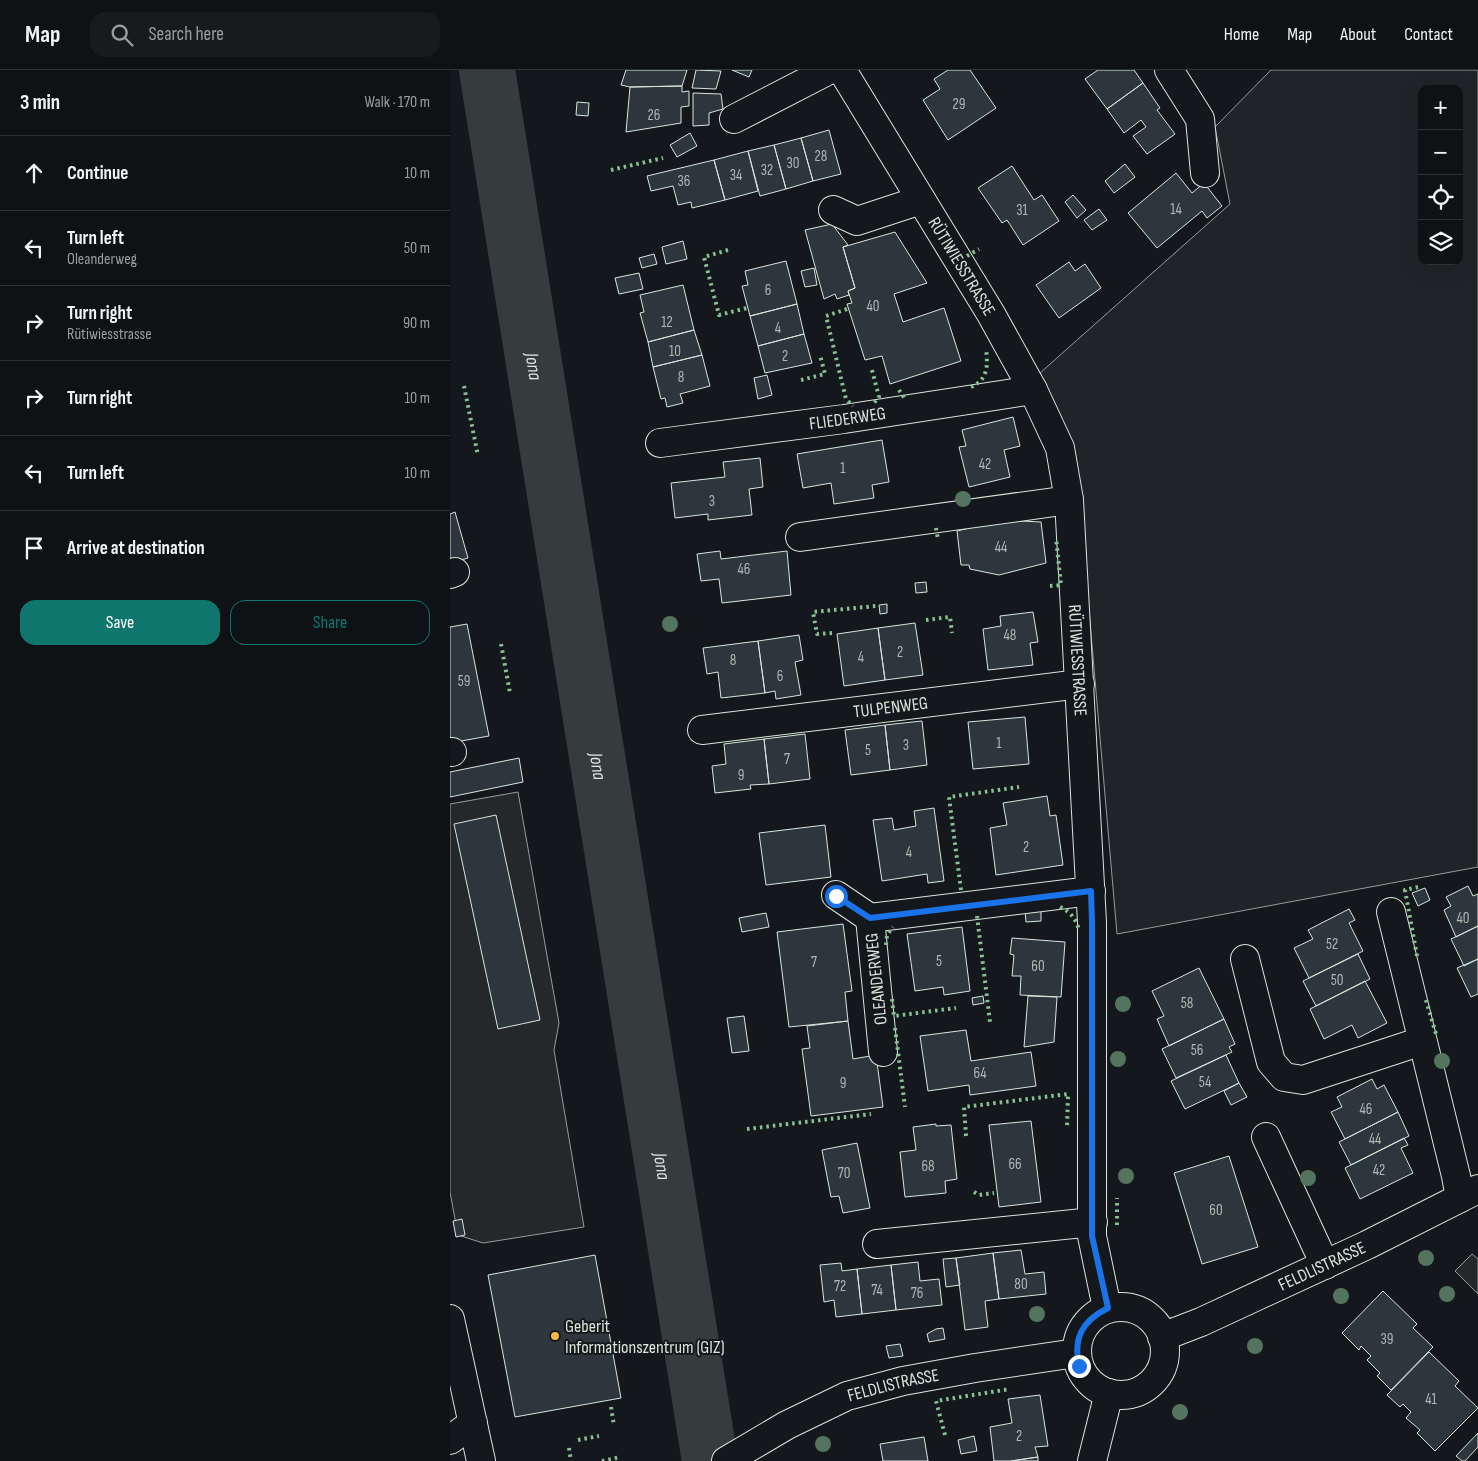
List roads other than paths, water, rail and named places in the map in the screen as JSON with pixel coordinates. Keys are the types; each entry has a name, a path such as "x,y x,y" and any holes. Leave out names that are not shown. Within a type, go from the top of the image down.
{"street":[{"path":"734,119 829,70"},
{"name":"RÜTIWIESSTRASSE","path":"842,70 991,314 1033,390 1060,448 1069,500 1091,891 1092,1236 1108,1308"},
{"path":"1169,70 1200,119 1205,173"},
{"path":"833,210 857,221 921,200"},
{"name":"FLIEDERWEG","path":"660,443 844,419 1033,390"},
{"path":"800,537 1069,500"},
{"name":"TULPENWEG","path":"702,730 1080,684"},
{"name":"OLEANDERWEG","path":"883,1052 870,918 1091,891"},
{"path":"836,896 870,918"},
{"path":"1391,912 1456,1176 1469,1193"},
{"path":"1245,959 1271,1062 1284,1077 1303,1080 1422,1041"},
{"path":"1266,1137 1325,1264"},
{"name":"FELDLISTRASSE","path":"1162,1337 1201,1322 1325,1264 1469,1193"},
{"path":"877,1244 1092,1222"},
{"path":"1108,1308 1135,1309 1147,1315 1157,1326 1162,1337 1165,1352 1161,1368 1152,1381 1140,1390 1125,1394 1109,1393 1097,1388 1086,1378 1079,1366 1076,1353 1078,1339 1084,1326 1094,1315 1108,1308"},
{"path":"450,1319 481,1461"},
{"name":"FELDLISTRASSE","path":"726,1461 776,1430 847,1396 903,1381 1076,1353"},
{"path":"1092,1461 1109,1393"},
{"path":"450,1440 473,1423"}],"waterway":[{"name":"Jona","path":"487,70 710,1461"}],"place":[{"name":"Geberit Informationszentrum (GIZ)","path":"555,1336"}]}
